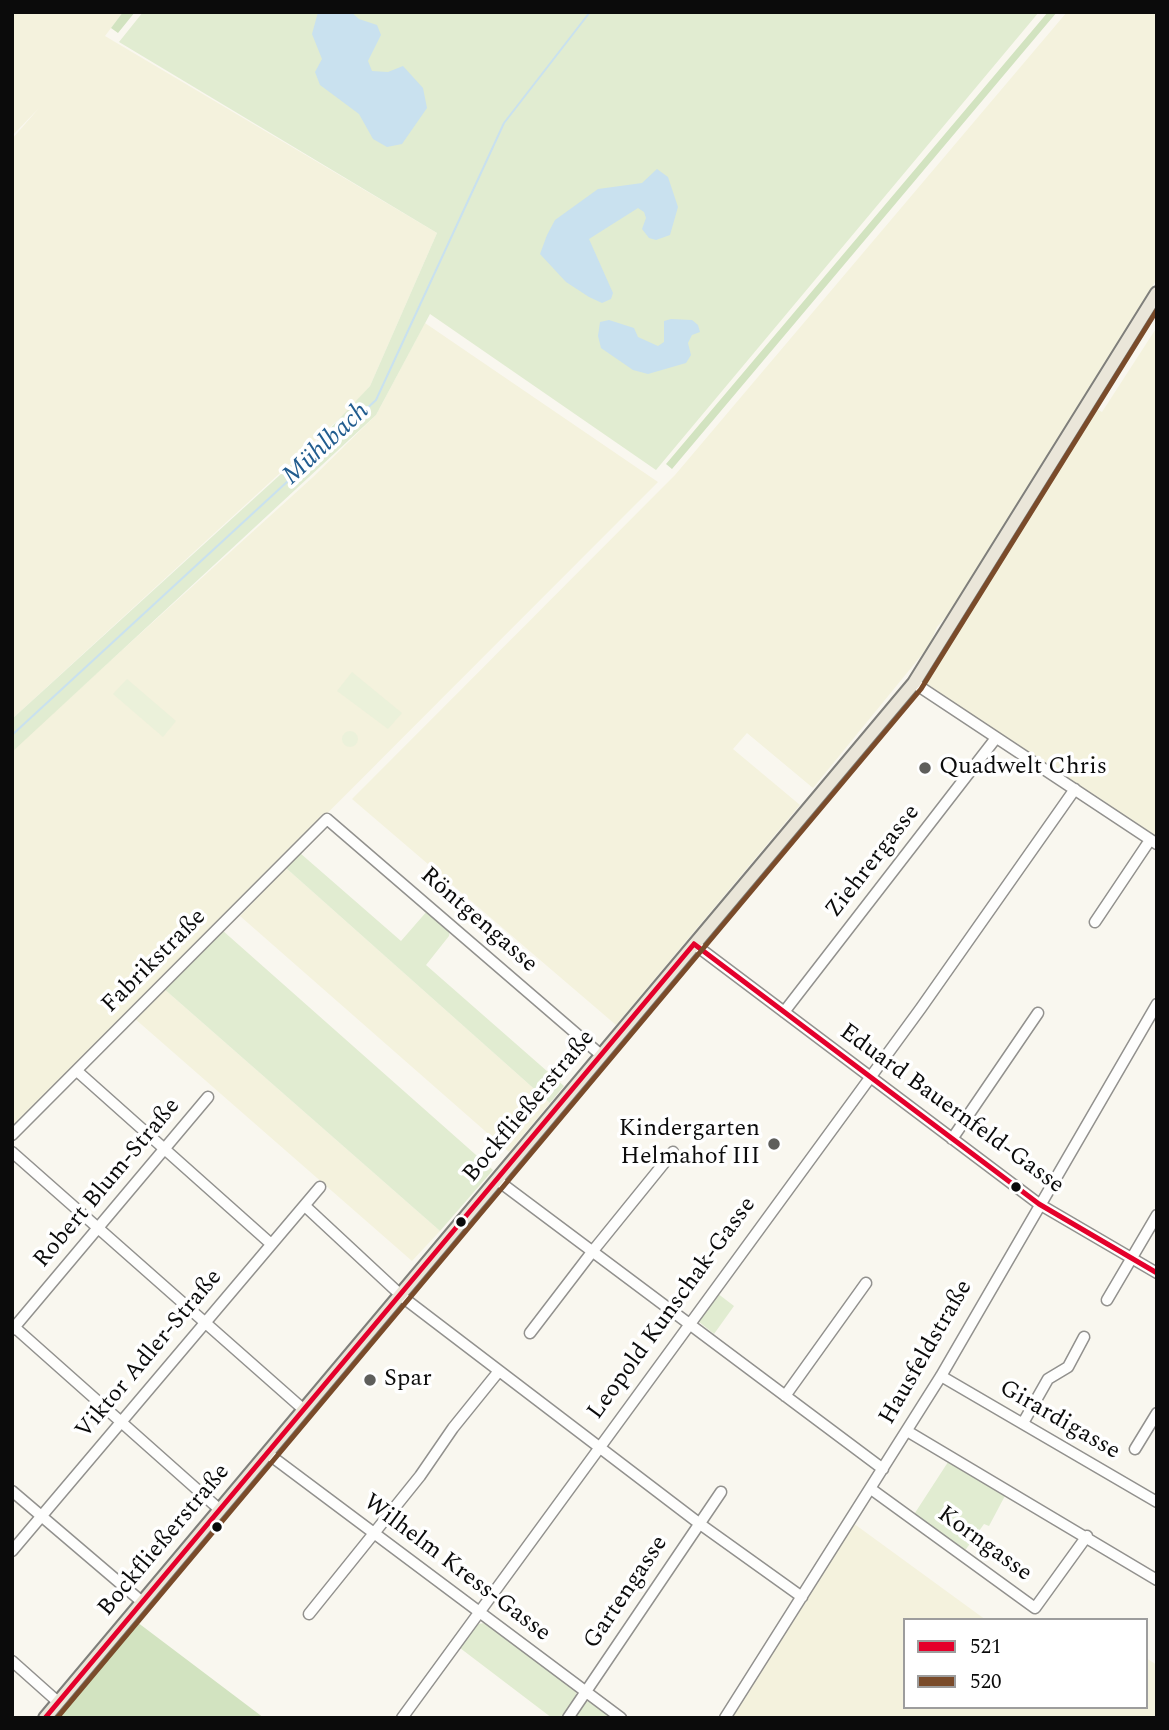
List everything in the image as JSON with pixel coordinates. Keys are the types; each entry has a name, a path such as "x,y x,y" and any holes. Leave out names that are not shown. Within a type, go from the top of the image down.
{"main road":[{"name":"Bockfließerstraße","path":"44,1718 914,684 1157,293"}],"street":[{"path":"914,684 1154,842 1095,922"},
{"name":"Ziehrergasse","path":"784,1012 996,738"},
{"name":"Leopold Kunschak-Gasse","path":"402,1718 869,1077 1075,789"},
{"name":"Röntgengasse","path":"327,818 601,1055"},
{"name":"Fabrikstraße","path":"12,1135 327,818"},
{"name":"Eduard Bauernfeld-Gasse","path":"694,944 1039,1204 1157,1273"},
{"name":"Hausfeldstraße","path":"724,1718 907,1432 1156,1008"},
{"path":"951,1139 1038,1013"},
{"path":"77,1071 270,1243"},
{"name":"Robert Blum-Straße","path":"13,1327 208,1097"},
{"path":"12,1152 303,1409"},
{"path":"530,1333 673,1152"},
{"path":"497,1180 883,1469"},
{"name":"Viktor Adler-Straße","path":"12,1550 320,1187"},
{"path":"305,1206 401,1294 700,1524 802,1597"},
{"path":"1107,1300 1157,1215"},
{"path":"785,1396 866,1283"},
{"path":"13,1327 219,1509"},
{"path":"1023,1423 1048,1380 1068,1367 1084,1338"},
{"path":"309,1614 499,1371"},
{"name":"Girardigasse","path":"941,1376 1157,1502"},
{"path":"1135,1449 1157,1413"},
{"path":"907,1432 1087,1535 1157,1580"},
{"name":"Wilhelm Kress-Gasse","path":"267,1453 621,1718"},
{"name":"Korngasse","path":"870,1489 1035,1608 1087,1535"},
{"path":"12,1492 141,1601"},
{"name":"Gartengasse","path":"568,1718 721,1492"},
{"path":"12,1661 58,1702"}],"shaded area":[{"path":"12,12 123,12 105,36 437,233 370,386 353,406 12,719 12,139 39,108 12,136"},
{"path":"1067,12 1157,12 1157,279 951,611 937,627 929,646 813,788 747,733 733,749 800,805 616,1025 352,799 675,475"},
{"path":"425,323 658,482 12,1129 12,750 313,477 376,415"},
{"path":"1157,327 1157,838 926,685 926,680 1095,408 1102,412"},
{"path":"286,868 550,1103 509,1152 240,916"},
{"path":"163,988 440,1231 412,1261 134,1018"},
{"path":"853,1523 983,1618 903,1618 903,1709 1148,1709 1148,1659 1157,1665 1157,1718 731,1718"}],"green space":[{"path":"123,12 135,12 118,33 111,28"},
{"path":"143,12 1039,12 656,470 430,314 376,415 12,752 12,719 326,433 370,386 437,233 119,42"},
{"path":"1048,12 1057,12 672,469 666,464"},
{"path":"352,672 402,713 388,729 337,691"},
{"path":"127,679 176,721 163,737 113,694"},
{"path":"347,731 353,731 358,739 356,745 347,747 342,742 342,736"},
{"path":"300,853 401,941 428,910 450,929 449,936 426,965 564,1086 550,1103 286,868"},
{"path":"222,930 493,1170 440,1231 163,988"},
{"path":"717,1293 734,1306 714,1334 698,1321"},
{"path":"950,1459 1007,1492 989,1526 984,1524 964,1552 913,1516"},
{"path":"133,1619 264,1718 51,1718"},
{"path":"484,1623 575,1690 577,1696 560,1718 552,1718 460,1648 478,1624"},
{"path":"591,1701 613,1718 574,1718 586,1702"}],"water":[{"path":"318,12 351,12 359,19 377,25 381,35 368,61 372,71 388,72 403,66 423,88 427,108 402,144 387,147 373,139 359,114 320,85 315,72 322,59 312,34"},
{"path":"657,169 668,177 678,207 670,235 656,240 649,238 642,229 646,218 644,212 638,208 589,239 613,293 611,299 602,303 566,282 540,254 555,220 598,189 642,183"},
{"path":"609,320 634,328 638,337 658,346 664,342 664,321 692,320 698,325 700,332 692,335 688,343 691,355 686,363 648,374 633,370 601,348 598,336 600,322"}],"waterway":[{"name":"Mühlbach","path":"12,735 376,400 504,123 590,12"}],"transit line":[{"name":"520","path":"57,1718 921,689 1157,310"},
{"name":"521","path":"694,944 1039,1204 1157,1273"},
{"name":"521","path":"45,1718 694,944"}],"place":[{"name":"Quadwelt Chris","path":"925,768"},
{"name":"Kindergarten Helmahof III","path":"774,1144"},
{"name":"Spar","path":"370,1380"}]}
